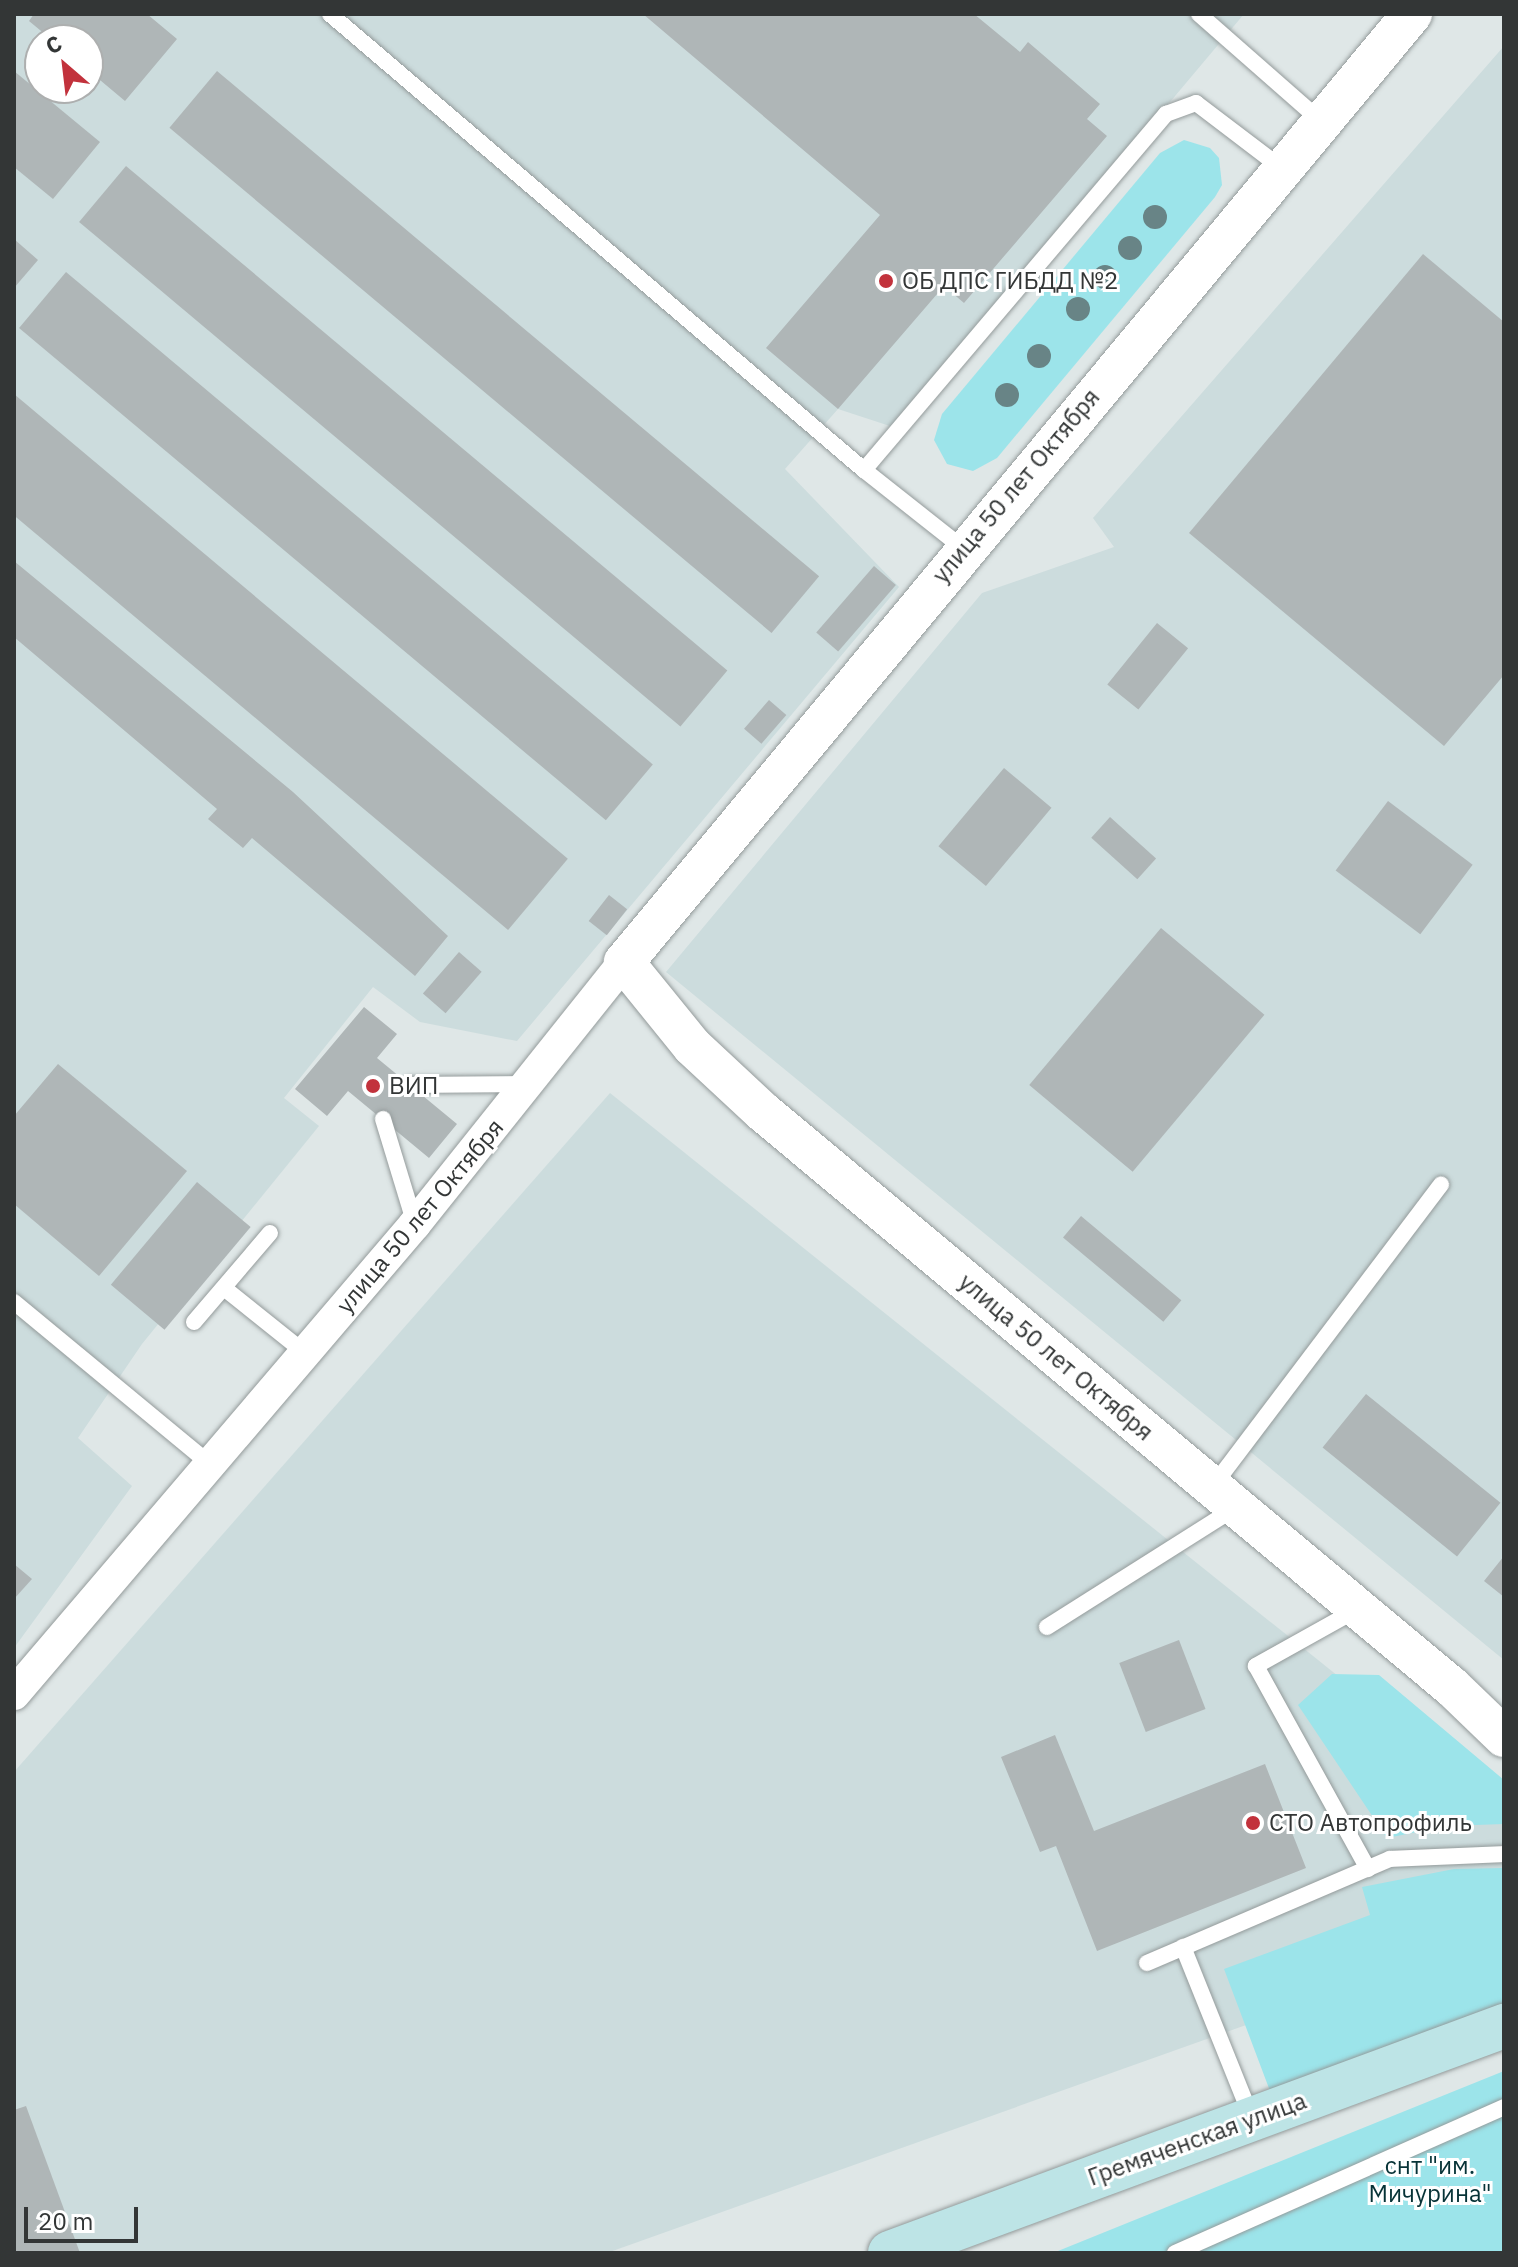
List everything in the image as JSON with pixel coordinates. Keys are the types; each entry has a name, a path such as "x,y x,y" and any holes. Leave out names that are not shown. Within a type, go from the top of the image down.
{"main road":[{"name":"Гремяченская улица","path":"890,2253 1504,2026"}],"street":[{"name":"улица 50 лет Октября","path":"14,1694 415,1224 624,962 964,549 1280,167 1322,122 1412,14"},
{"name":"улица 50 лет Октября","path":"624,962 692,1046 763,1112 1358,1609 1504,1737"}],"lane":[{"path":"330,14 864,470 964,549"},
{"path":"1199,14 1322,122"},
{"path":"864,470 1166,114 1196,103 1280,167"},
{"path":"410,1085 527,1084"},
{"path":"383,1119 415,1224"},
{"path":"1047,1627 1224,1497 1441,1184"},
{"path":"194,1322 270,1233"},
{"path":"224,1288 305,1353"},
{"path":"14,1302 210,1464"},
{"path":"1358,1609 1256,1666 1368,1869"},
{"path":"1147,1963 1390,1859 1504,1854"},
{"path":"1183,1947 1253,2119"},
{"path":"1175,2253 1504,2107"}],"shaded area":[{"path":"14,14 1244,14 896,428 838,409 785,469 899,587 517,1041 420,1022 373,987 284,1098 319,1126 142,1344 78,1438 132,1486 14,1648"},
{"path":"1504,46 1504,1660 666,972 982,593 1114,547 1093,518"},
{"path":"610,1093 1504,1809 1504,1933 607,2253 14,2253 14,1772"}],"green space":[{"path":"1184,140 1210,148 1219,158 1222,185 1215,197 997,458 973,471 947,464 934,440 942,414 1160,153"},
{"path":"1332,1674 1379,1675 1504,1780 1504,1824 1447,1826 1387,1838 1298,1705"},
{"path":"1504,1868 1504,2008 1270,2091 1224,1969 1370,1915 1362,1887 1454,1869"},
{"name":"снт \"им. Мичурина\"","path":"1504,2071 1504,2253 1053,2253"}],"building":[{"path":"34,14 147,14 177,39 125,101 104,83 104,24 33,24 29,21"},
{"path":"643,14 974,14 1020,52 1028,42 1100,104 1087,119 1107,136 964,303 944,286 838,409 766,348 880,215"},
{"path":"14,71 24,79 24,104 54,104 100,142 53,199 14,167"},
{"path":"217,71 819,576 772,633 169,128"},
{"path":"126,166 727,671 680,727 79,222"},
{"path":"14,239 38,260 14,288"},
{"path":"1423,254 1504,322 1504,675 1444,746 1189,533"},
{"path":"66,272 653,764 606,820 19,328"},
{"path":"14,394 568,859 508,930 14,515"},
{"path":"14,561 293,792 448,936 415,976 252,838 243,848 208,819 217,809 14,637"},
{"path":"874,566 896,585 838,651 816,632"},
{"path":"1157,623 1188,648 1138,710 1107,684"},
{"path":"769,700 786,715 761,744 744,729"},
{"path":"1004,768 1051,808 986,886 938,846"},
{"path":"1388,801 1473,865 1420,934 1336,870"},
{"path":"1110,817 1156,858 1137,879 1091,838"},
{"path":"609,895 627,909 607,935 589,921"},
{"path":"1161,928 1264,1015 1133,1172 1029,1085"},
{"path":"459,952 482,972 446,1013 423,994"},
{"path":"364,1007 397,1034 377,1058 457,1124 429,1158 348,1091 327,1116 295,1089"},
{"path":"58,1064 187,1171 99,1276 14,1204 14,1116"},
{"path":"197,1182 251,1227 164,1330 111,1285"},
{"path":"1081,1216 1181,1300 1163,1322 1063,1237"},
{"path":"1366,1394 1500,1503 1457,1556 1323,1448"},
{"path":"1504,1556 1504,1597 1484,1581"},
{"path":"14,1564 32,1579 14,1599"},
{"path":"1179,1640 1206,1709 1146,1732 1119,1663"},
{"path":"1055,1735 1094,1831 1265,1764 1306,1868 1097,1951 1056,1846 1040,1852 1001,1757"},
{"path":"26,2106 80,2253 14,2253 14,2110"}],"place":[{"name":"ОБ ДПС ГИБДД №2","path":"886,281"},
{"name":"ВИП","path":"373,1086"},
{"name":"СТО Автопрофиль","path":"1253,1823"}]}
